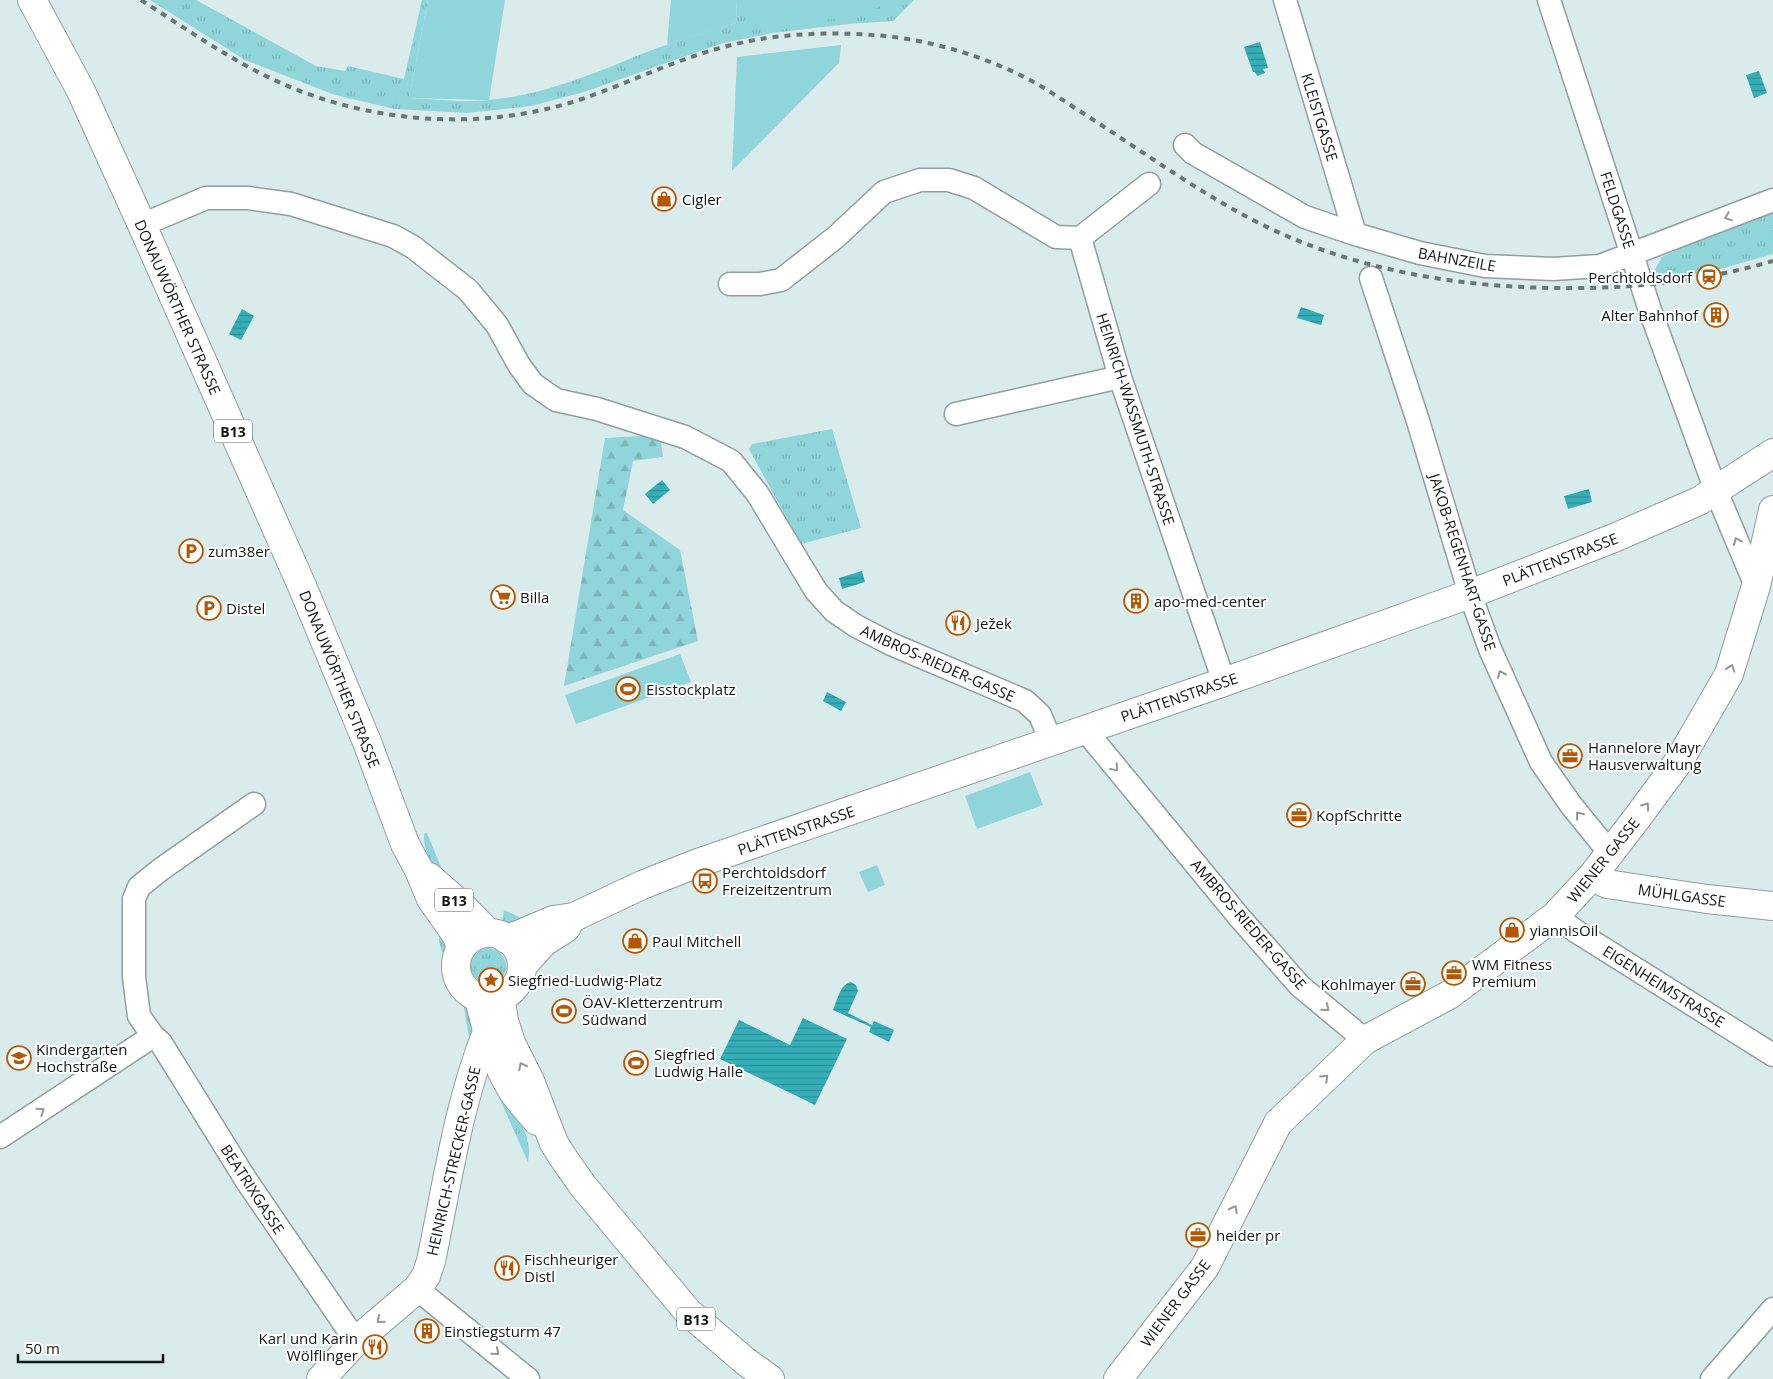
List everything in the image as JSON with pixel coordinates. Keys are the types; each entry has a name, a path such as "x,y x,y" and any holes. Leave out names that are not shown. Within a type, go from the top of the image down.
{"main road":[{"name":"DONAUWÖRTHER STRASSE","path":"32,0 80,91 142,225 332,656 405,844 431,899 457,936 461,948"},
{"name":"PLÄTTENSTRASSE","path":"497,936 518,935 552,920 574,917 642,885 698,863 1224,682 1470,594 1614,538 1699,501 1773,453"},
{"name":"WIENER GASSE","path":"1118,1379 1204,1267 1278,1123 1365,1040 1449,995 1555,916 1593,875 1610,853 1679,761 1729,674 1756,586 1773,510"},
{"name":"DONAUWÖRTHER STRASSE","path":"418,868 497,936"},
{"name":"MÜHLGASSE","path":"1593,875 1607,884 1706,899 1773,906"},
{"name":"PLÄTTENSTRASSE","path":"522,966 544,942 566,928 574,917"},
{"path":"497,936 474,937 461,948 456,961 457,975 464,987 489,997 512,990 519,979 522,966"},
{"name":"B13","path":"497,936 517,949 522,966"},
{"name":"B13","path":"489,997 487,1032 512,1090 554,1143 583,1186 688,1312 745,1361 770,1379"},
{"name":"B13","path":"489,997 504,1022 511,1043 530,1081 554,1143"},
{"name":"HEINRICH-STRECKER-GASSE","path":"417,1289 426,1276 431,1261 460,1118 474,1065 487,1032"},
{"path":"321,1379 356,1341 417,1289"}],"street":[{"name":"KLEISTGASSE","path":"1285,0 1355,234"},
{"name":"FELDGASSE","path":"1549,0 1647,302 1716,491 1756,586"},
{"name":"BAHNZEILE","path":"1185,145 1193,153 1306,217 1420,253 1485,266 1553,269 1600,266 1773,200"},
{"path":"730,284 760,284 781,280 836,236 884,192 920,180 949,180 974,188 1056,237 1080,238 1150,184"},
{"name":"AMBROS-RIEDER-GASSE","path":"142,225 206,198 248,198 291,204 393,236 406,243 468,290 497,325 519,365 533,384 556,400 597,409 685,437 731,461 757,493 816,591 834,611 856,626 891,644 1025,701 1040,715 1051,741"},
{"name":"HEINRICH-WASSMUTH-STRASSE","path":"1080,238 1120,377 1224,682"},
{"name":"JAKOB-REGENHART-GASSE","path":"1371,278 1418,420 1470,594 1490,649 1541,762 1571,805 1610,853"},
{"path":"956,414 1120,377"},
{"name":"AMBROS-RIEDER-GASSE","path":"1085,730 1240,918 1300,986 1365,1040"},
{"name":"BEATRIXGASSE","path":"254,804 139,887 134,899 134,977 138,1016 153,1036 161,1043 246,1180 356,1341"},
{"name":"EIGENHEIMSTRASSE","path":"1555,916 1577,932 1773,1056"},
{"path":"0,1137 153,1036"},
{"path":"417,1289 528,1379"},
{"path":"1712,1379 1773,1309"}],"green space":[{"path":"150,0 196,0 316,66 345,71 348,66 404,79 422,0 428,0 409,98 469,101 510,97 552,88 662,46 736,23 737,0 914,0 893,21 772,33 723,43 584,92 531,106 468,113 395,109 335,95 245,60"},
{"path":"428,0 505,0 489,100 409,98"},
{"path":"671,0 737,0 736,23 667,45"},
{"path":"746,0 892,0 855,19 826,19 764,27 744,27"},
{"path":"841,45 839,63 732,171 737,57"},
{"path":"1773,211 1773,254 1710,272 1656,279 1654,271 1662,257 1704,237"},
{"path":"832,429 861,528 801,544 749,449 752,444"},
{"path":"660,435 663,457 633,461 623,510 680,550 698,641 564,686 605,438"},
{"name":"Eisstockplatz","path":"680,654 691,682 576,724 565,695"},
{"path":"1030,772 1043,805 977,829 965,796"},
{"path":"427,833 446,879 427,853 424,834"},
{"path":"877,865 885,885 868,892 859,872"},
{"path":"504,910 526,920 501,927"},
{"path":"443,933 450,949 446,968 452,985 449,987 444,972 444,958 439,942 439,938"},
{"path":"487,948 501,954 506,962 506,966 503,976 495,983 487,984 480,981 474,975 470,967 471,960 476,953"},
{"path":"458,994 476,1020 470,1043 464,1008 455,997"},
{"path":"495,1084 520,1120 528,1140 528,1162 497,1093"}],"shaded area":[{"path":"1260,42 1268,68 1263,69 1265,73 1257,76 1253,72 1244,47"},
{"path":"1759,71 1767,93 1754,98 1746,75"},
{"path":"1301,307 1324,315 1321,325 1297,318"},
{"path":"242,309 254,316 241,340 229,334"},
{"path":"662,480 670,490 653,504 645,494"},
{"path":"1589,489 1592,502 1568,509 1564,496"},
{"path":"862,571 865,582 842,589 839,578"},
{"path":"827,692 846,702 841,711 823,701"},
{"path":"851,982 856,985 858,991 848,1013 872,1025 874,1021 894,1030 889,1042 869,1032 871,1027 833,1010 842,989 847,983"},
{"path":"803,1018 847,1039 815,1105 720,1059 739,1020 790,1045"}],"railway":[{"path":"141,0 230,56 260,73 297,90 337,103 377,112 418,118 460,119 501,117 542,110 582,99 702,53 760,39 802,34 864,34 903,38 975,56 1010,70 1052,93 1224,204 1266,226 1309,245 1353,260 1398,271 1444,279 1490,285 1537,288 1584,288 1656,284 1726,273 1773,261"}],"place":[{"name":"Cigler","path":"664,199"},
{"name":"Perchtoldsdorf","path":"1709,277"},
{"name":"Alter Bahnhof","path":"1716,315"},
{"name":"zum38er","path":"191,551"},
{"name":"Billa","path":"503,597"},
{"name":"apo-med-center","path":"1136,601"},
{"name":"Distel","path":"209,608"},
{"name":"Ježek","path":"958,623"},
{"name":"Eisstockplatz","path":"628,689"},
{"name":"Hannelore Mayr Hausverwaltung","path":"1570,756"},
{"name":"KopfSchritte","path":"1299,815"},
{"name":"Perchtoldsdorf Freizeitzentrum","path":"705,881"},
{"name":"yiannisOil","path":"1512,930"},
{"name":"Paul Mitchell","path":"635,941"},
{"name":"WM Fitness Premium","path":"1454,973"},
{"name":"Siegfried-Ludwig-Platz","path":"491,980"},
{"name":"Kohlmayer","path":"1413,984"},
{"name":"ÖAV-Kletterzentrum Südwand","path":"564,1011"},
{"name":"Kindergarten Hochstraße","path":"19,1058"},
{"name":"Siegfried Ludwig Halle","path":"636,1063"},
{"name":"heider pr","path":"1198,1235"},
{"name":"Fischheuriger Distl","path":"507,1268"},
{"name":"Einstiegsturm 47","path":"427,1331"},
{"name":"Karl und Karin Wölflinger","path":"375,1347"}]}
